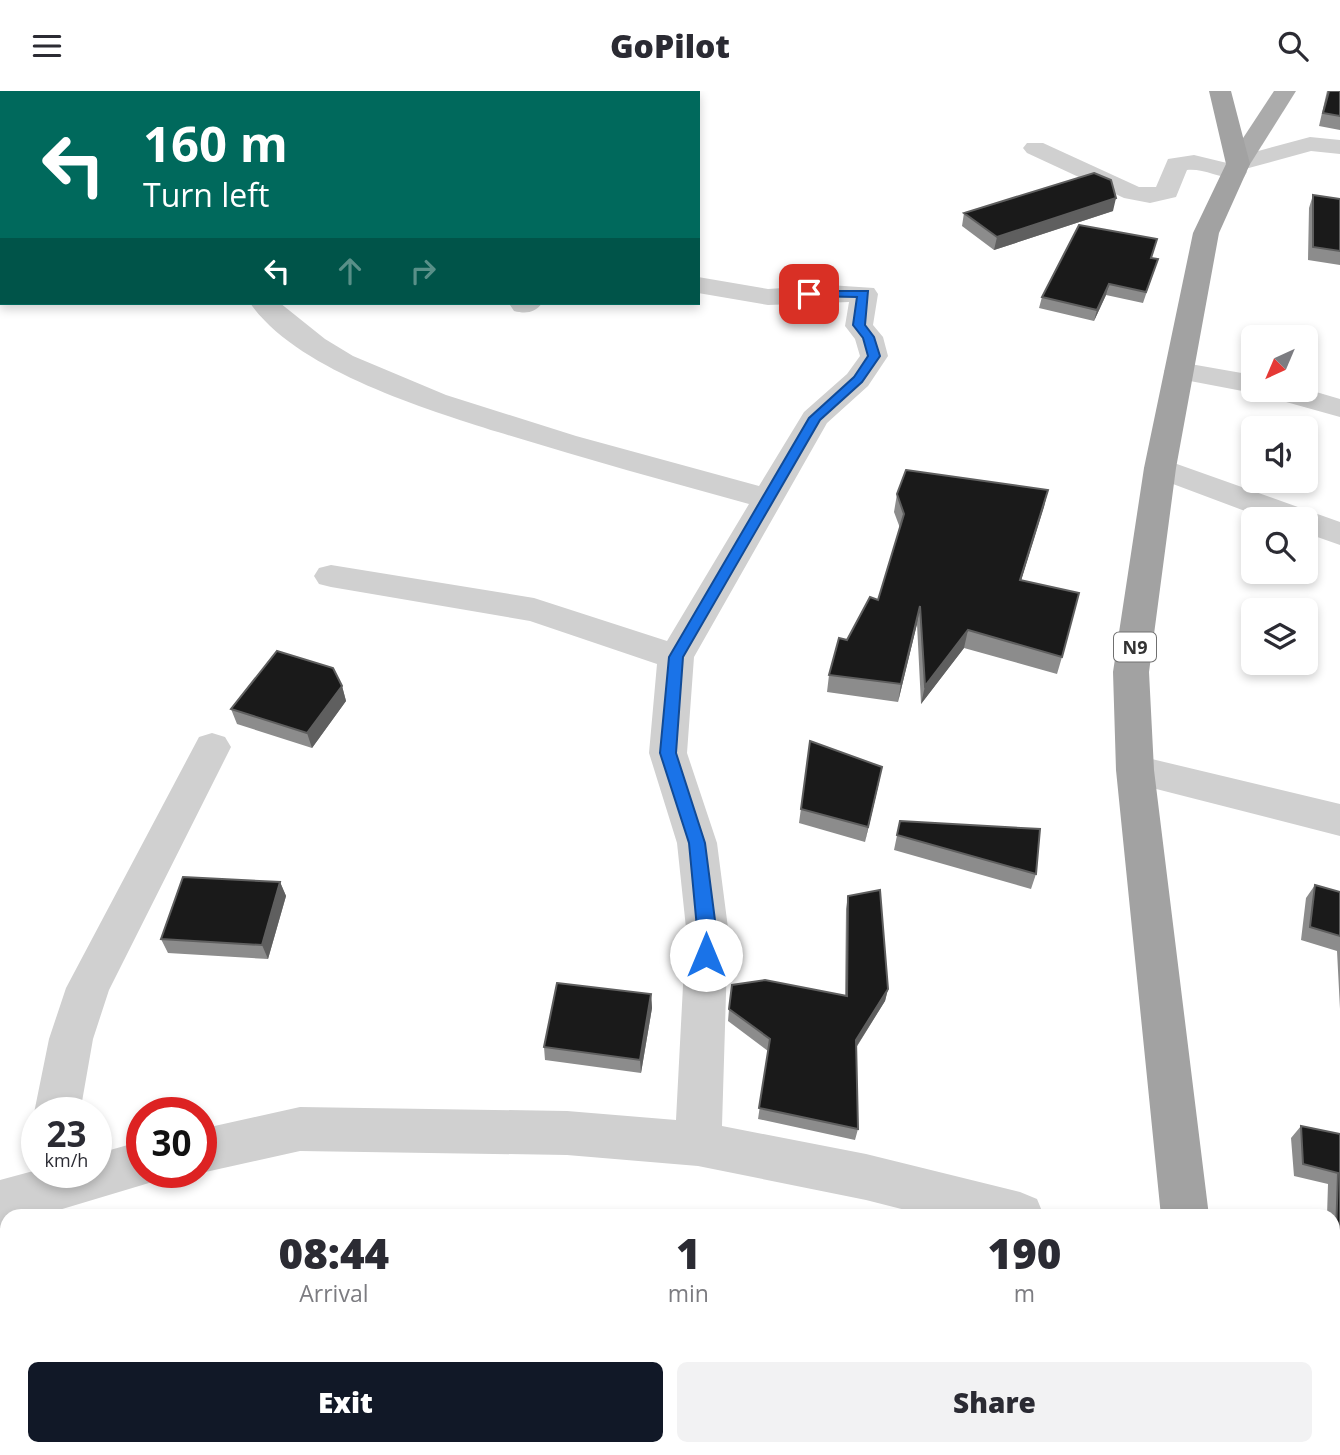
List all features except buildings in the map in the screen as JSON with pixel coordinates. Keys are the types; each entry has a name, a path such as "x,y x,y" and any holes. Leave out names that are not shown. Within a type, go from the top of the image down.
{"highway":[{"path":"1220,91 1237,168"},
{"name":"N9","path":"1184,1209 1135,770 1131,672 1160,468 1206,233 1237,168"}],"main road":[{"path":"1237,168 1285,91"}],"street":[{"path":"1035,148 1133,193 1150,196 1167,192 1177,164 1194,162 1237,168 1310,144 1340,146"},
{"path":"698,1144 708,928 697,843 668,753 676,657 815,418 851,387 874,356 869,337 859,325 864,294 768,297 700,285"},
{"path":"266,305 287,327 380,381 556,441 769,499"},
{"path":"1179,371 1241,382"},
{"path":"1318,402 1340,408"},
{"path":"1160,468 1265,507"},
{"path":"1318,526 1340,534"},
{"path":"331,576 534,610 676,657"},
{"path":"60,1097 71,1039 88,988 212,747"},
{"path":"1135,770 1340,820"},
{"path":"217,1147 300,1129 567,1133 698,1144 866,1177 992,1209"},
{"path":"29,1190 126,1168"}],"route":[{"path":"706,955 708,928 697,843 668,753 676,657 815,418 858,380 874,356 869,337 859,325 864,294 809,294"}]}
